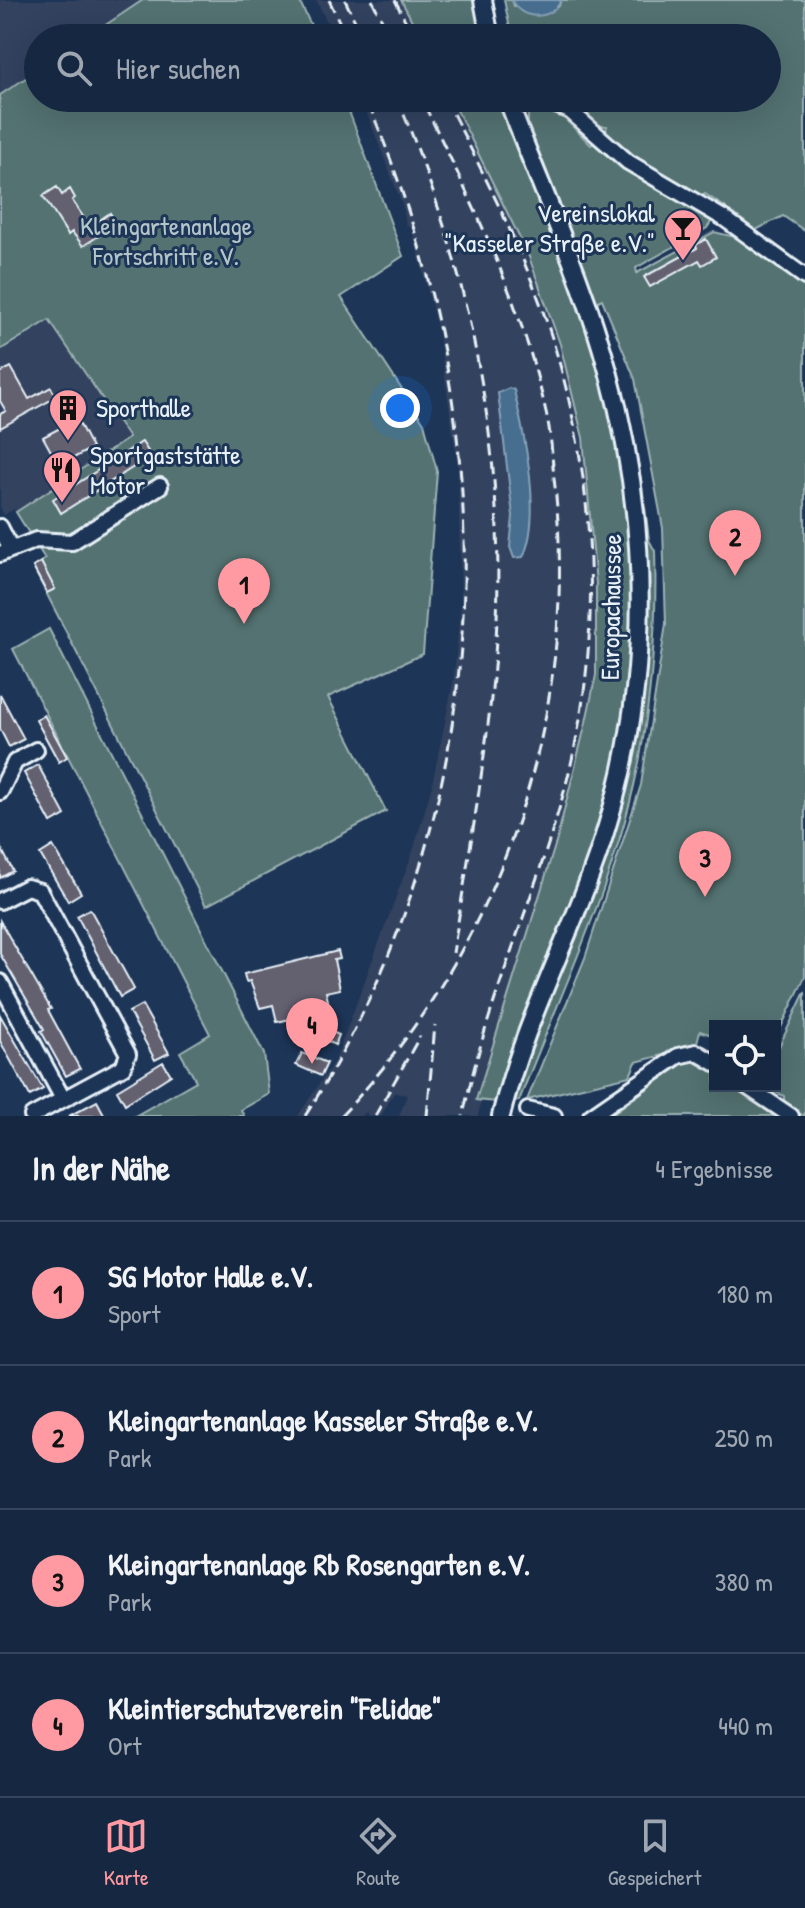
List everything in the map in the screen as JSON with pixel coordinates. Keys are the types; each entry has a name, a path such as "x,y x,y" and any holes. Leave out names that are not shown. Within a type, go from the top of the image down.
{"main road":[{"path":"483,3 487,24"},
{"name":"Europachaussee","path":"501,1116 520,1055 589,883 608,823 633,704 640,610 633,492 612,384 592,320 514,112"}],"street":[{"path":"571,112 628,162 725,219 805,277"},
{"path":"0,527 6,552 36,540 72,542 160,486"},
{"path":"0,792 15,762 36,750"},
{"path":"0,901 27,887 40,891 128,1054 123,1067 32,1116"},
{"path":"0,982 63,1099"},
{"path":"591,1116 678,1056 696,1052 709,1060"},
{"path":"755,1092 791,1116"},
{"path":"528,1110 554,1116"}],"shaded area":[{"path":"0,0 141,0 105,24 24,24 24,78 0,94"},
{"path":"316,0 401,0 414,24 328,24"},
{"path":"512,0 561,0 551,12 536,16 522,12"},
{"path":"366,112 458,112 509,213 544,298 571,383 589,486 596,584 596,675 569,797 492,1048 478,1116 399,1116 407,1095 394,1093 381,1116 368,1116 366,1112 362,1116 298,1116 336,1058 413,851 431,789 453,683 461,603 458,467 438,331 412,229 406,225 403,207","holes":["498,393 529,544 510,547 513,516"]},
{"path":"49,320 130,438 16,512 14,509 4,515 0,507 0,350"},
{"path":"509,388 514,390 532,498 529,540 523,557 514,558 510,547 513,516 498,393"}],"green space":[{"path":"143,0 299,0 310,24 107,24"},
{"path":"401,0 474,0 479,24 414,24"},
{"path":"504,0 512,0 514,6 559,6 561,0 805,0 805,231 783,216 752,232 724,213 726,208 705,194 699,199 655,175 605,134 607,126 597,126 583,112 781,112 781,24 509,24"},
{"name":"Kleingartenanlage Fortschritt e.V.","path":"24,79 24,112 349,112 403,256 341,297 424,423 437,471 423,654 328,697 386,811 206,906 33,567 45,559 16,512 129,438 49,320 0,350 0,95"},
{"path":"458,112 504,112 583,310 619,435 635,585 628,704 603,822 497,1102 476,1100 557,839 596,675 596,584 583,438 560,344 529,257"},
{"path":"528,112 555,112 561,115 591,145 595,142 713,219 707,228 636,268 637,273 714,232 735,237 805,287 805,977 781,1027 781,1020 709,1020 709,1034 700,1031 696,1046 636,1062 630,1076 527,1100 585,958 641,785 666,624 663,528 635,379 602,299 597,302 623,390 636,449 649,540 655,551 651,680 640,757 618,845 519,1101 510,1103 627,769 639,491 528,130"},
{"path":"49,629 264,1054 269,1094 241,1110 244,1116 135,1116 196,1081 180,1052 210,1034 13,649"},
{"path":"805,992 805,1116 784,1107 784,1096 776,1092 781,1092 781,1042"},
{"path":"689,1059 709,1069 709,1092 747,1092 785,1116 609,1116"}],"building":[{"path":"57,187 62,195 70,189 75,198 72,200 90,227 110,213 117,224 83,246 72,232 68,235 43,196"},
{"name":"Vereinslokal \"Kasseler Straße e.V.\"","path":"706,239 716,257 702,265 699,260 650,287 644,277 697,248 696,245"},
{"path":"11,367 29,399 51,387 56,397 0,428 0,414 6,411 0,401 0,373"},
{"name":"Sporthalle","path":"77,419 92,448 59,466 43,437"},
{"path":"142,442 151,456 61,513 53,499"},
{"path":"41,562 55,589 47,593 33,567"},
{"path":"0,694 24,739 9,747 0,729"},
{"path":"44,715 67,757 59,762 36,720"},
{"path":"38,765 65,815 51,823 24,773"},
{"path":"0,846 13,871 0,878"},
{"path":"53,846 81,893 68,901 40,854"},
{"path":"90,909 134,989 120,997 77,916"},
{"path":"0,921 51,1009 48,1010 80,1069 66,1076 41,1031 44,1029 0,954"},
{"path":"338,951 340,959 334,960 340,989 326,992 330,1010 277,1022 273,1005 260,1008 250,981 246,982 244,974"},
{"path":"142,1005 169,1053 155,1060 129,1012"},
{"path":"0,1015 43,1089 30,1096 0,1041"},
{"path":"314,1024 339,1035 335,1045 310,1032"},
{"path":"302,1053 327,1063 321,1076 296,1065"},
{"path":"163,1062 171,1075 125,1104 117,1090"},
{"path":"97,1101 105,1116 69,1116"}],"railway":[{"path":"329,0 340,24"},
{"path":"345,0 356,24"},
{"path":"372,0 384,24"},
{"path":"395,0 407,24"},
{"path":"305,1116 370,997 418,874 449,746 463,616 461,485 444,354 413,224 371,112"},
{"path":"403,112 449,241 468,314 492,462 497,537 497,613 492,689 453,953"},
{"path":"341,1116 398,1049 446,977 487,901 518,820 541,737 555,652 559,565 552,453 546,412 509,290 428,112"},
{"path":"452,112 509,228 550,333 568,396 581,461 588,527 590,593 587,659 579,724 565,788 484,1033 463,1116"},
{"path":"427,1116 435,1025"},
{"path":"375,1116 420,1036"}],"place":[{"name":"Vereinslokal \"Kasseler Straße e.V.\"","path":"683,262"},
{"name":"Sporthalle","path":"68,442"},
{"name":"Sportgaststätte Motor","path":"62,504"},
{"name":"Kleingartenanlage Kasseler Straße e.V.","path":"735,576"},
{"name":"SG Motor Halle e.V.","path":"244,624"},
{"name":"Kleingartenanlage Rb Rosengarten e.V.","path":"705,897"},
{"name":"Kleintierschutzverein \"Felidae\"","path":"312,1064"}]}
